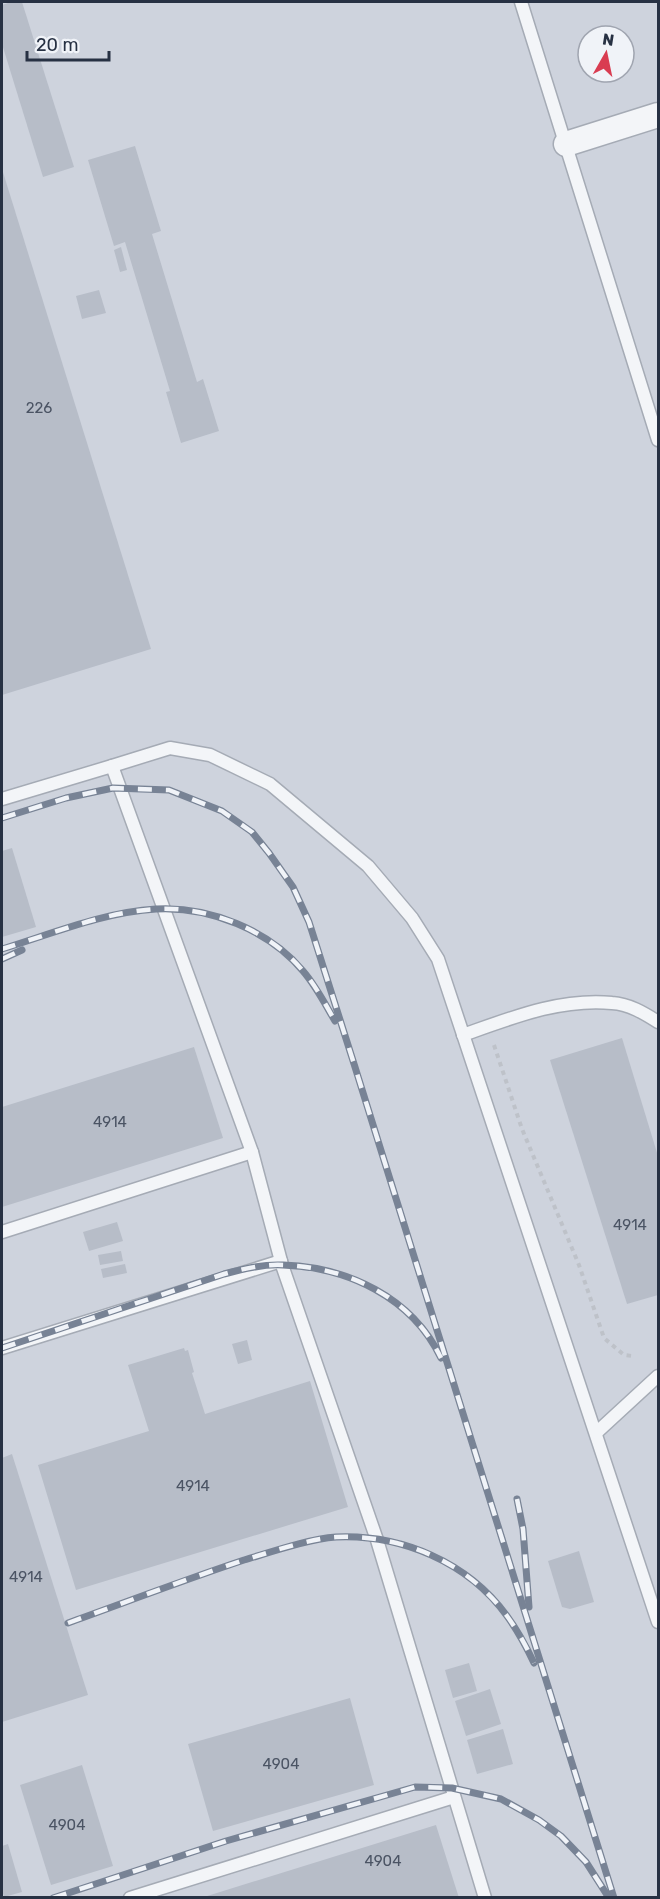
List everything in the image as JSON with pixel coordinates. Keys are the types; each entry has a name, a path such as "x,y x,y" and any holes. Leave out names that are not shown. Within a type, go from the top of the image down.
{"street":[{"path":"566,144 658,116"}],"lane":[{"path":"521,2 658,441"},
{"path":"2,799 170,747 210,755 270,784 368,866 412,918 438,959 658,1622"},
{"path":"112,766 252,1152 281,1261 376,1540 485,1898"},
{"path":"463,1035 536,1009 574,1003 613,1003 640,1011 658,1022"},
{"path":"2,1232 252,1152"},
{"path":"2,1348 281,1261"},
{"path":"596,1433 658,1376"},
{"path":"130,1898 454,1797"}],"path":[{"path":"488,1026 522,1129 579,1264 604,1338 624,1355 632,1356"}],"shaded area":[{"path":"2,2 658,2 658,1897 2,1897"}],"building":[{"path":"22,2 74,167 43,177 2,44 2,5"},
{"path":"135,146 161,231 152,234 197,382 203,379 219,431 181,443 166,392 170,391 125,242 114,246 88,160"},
{"path":"2,169 151,649 2,695"},
{"path":"121,247 127,270 120,272 114,250"},
{"path":"99,290 106,313 82,319 76,296"},
{"path":"12,848 36,927 2,937 2,851"},
{"path":"622,1038 658,1156 658,1295 627,1304 550,1060"},
{"path":"194,1047 223,1138 2,1207 2,1107"},
{"path":"117,1222 123,1241 89,1251 83,1232"},
{"path":"121,1251 123,1261 100,1265 98,1255"},
{"path":"125,1264 127,1273 103,1278 101,1269"},
{"path":"247,1340 252,1360 238,1364 232,1344"},
{"path":"184,1348 185,1351 188,1350 194,1372 192,1373 205,1414 310,1381 348,1507 76,1590 38,1465 149,1431 128,1365"},
{"path":"12,1454 88,1695 2,1722 2,1458"},
{"path":"579,1551 594,1602 570,1609 562,1607 548,1561"},
{"path":"469,1663 477,1691 453,1698 445,1670"},
{"path":"490,1689 501,1724 466,1736 455,1701"},
{"path":"350,1698 374,1785 213,1831 188,1744"},
{"path":"503,1729 513,1764 477,1774 467,1740"},
{"path":"82,1765 113,1866 51,1885 20,1785"},
{"path":"436,1825 459,1898 204,1898 204,1897"},
{"path":"8,1844 22,1892 4,1897 2,1846"}],"railway":[{"path":"2,818 66,798 113,788 169,790 222,811 252,832 293,887 309,922 614,1898"},
{"path":"2,949 78,924 136,911 176,909 217,916 256,933 289,956 308,977 335,1021"},
{"path":"2,959 22,950"},
{"path":"2,1348 224,1274 261,1266 283,1265 331,1272 375,1289 413,1318 429,1337 441,1358"},
{"path":"517,1499 523,1529 529,1607"},
{"path":"68,1623 244,1560 325,1538 360,1537 408,1546 453,1566 473,1580 507,1616 534,1663"},
{"path":"53,1898 226,1841 415,1787 452,1788 501,1799 539,1820 561,1836 586,1862 609,1898"}]}
